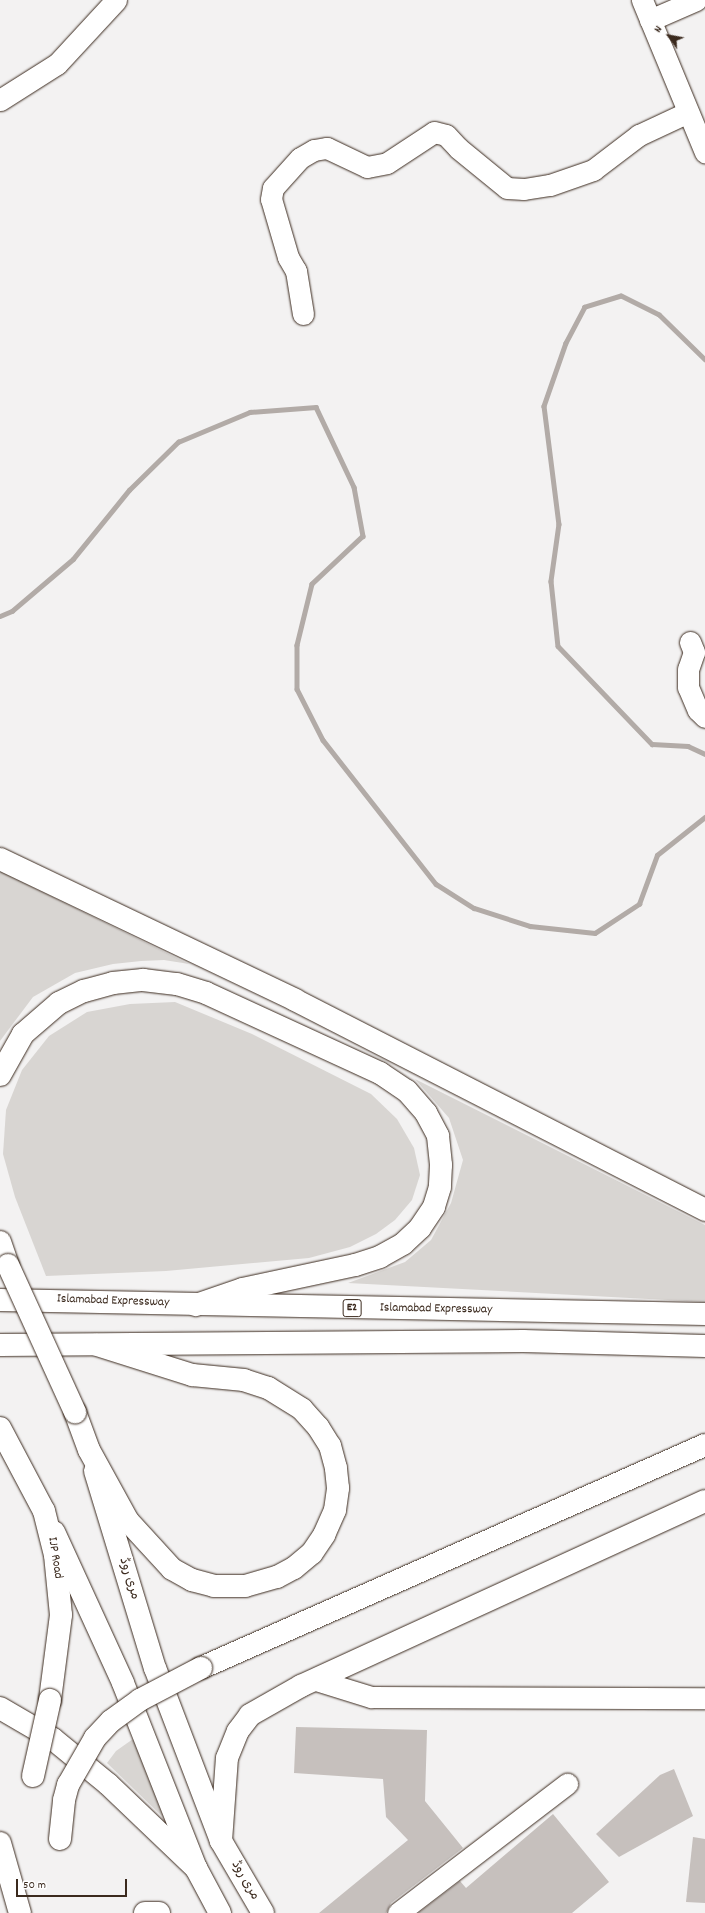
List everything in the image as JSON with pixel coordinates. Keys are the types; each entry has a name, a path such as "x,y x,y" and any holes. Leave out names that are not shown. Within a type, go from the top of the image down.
{"main road":[{"path":"0,860 295,1000 705,1210"},
{"path":"0,1075 23,1034 59,1003 84,991 113,983 143,980 177,984 206,993 380,1073 406,1091 426,1113 438,1136 441,1165 440,1187 434,1207 420,1228 403,1244 380,1257 355,1265 243,1289 196,1304"},
{"name":"مری روڈ","path":"0,1242 8,1265 75,1412 155,1668 221,1841 263,1913"},
{"name":"Islamabad Expressway","path":"0,1300 705,1314"},
{"path":"0,1345 523,1341 705,1346"},
{"path":"88,1450 128,1522 157,1555 172,1569 192,1580 214,1586 245,1586 294,1568 312,1554 324,1535 335,1510 338,1488 330,1446 313,1421 286,1398 268,1388 244,1380 192,1375 97,1345"},
{"name":"IJP Road","path":"0,1428 44,1511 55,1555 61,1615 50,1700 33,1776"},
{"path":"60,1839 64,1800 68,1785 95,1738 120,1713 140,1700 200,1668 705,1445"},
{"path":"221,1841 227,1758 238,1731 250,1715 316,1680 705,1501"},
{"path":"44,1511 123,1683 196,1868 220,1913"},
{"path":"0,1708 53,1739 108,1784 196,1868"},
{"path":"0,1843 20,1913"},
{"path":"145,1913 160,1913"}],"street":[{"path":"0,100 57,64 116,0"},
{"path":"642,0 705,152"},
{"path":"650,20 696,0"},
{"path":"303,314 296,271 288,257 271,199 273,188 300,158 314,150 327,148 367,167 387,163 434,132 446,135 458,148 507,188 524,189 550,185 593,170 638,135 688,112"},
{"path":"690,642 694,652 688,669 688,687 698,710 705,717"},
{"path":"316,1680 371,1697 705,1698"},
{"path":"398,1913 567,1784"}],"shaded area":[{"path":"0,871 189,964 164,960 141,961 113,964 75,973 33,997 0,1041"},
{"path":"175,1002 252,1034 371,1094 397,1119 414,1148 420,1175 412,1200 395,1220 376,1234 350,1247 309,1258 166,1271 46,1276 15,1197 3,1154 6,1110 22,1070 49,1036 87,1012 130,1004"},
{"path":"415,1079 705,1225 705,1302 348,1283 405,1262 431,1240 451,1203 463,1160 449,1118"},
{"path":"133,1739 164,1818 107,1763 116,1751"}],"building":[{"path":"296,1727 427,1730 425,1801 463,1848 391,1903 386,1913 319,1913 408,1840 386,1817 383,1779 294,1773"},
{"path":"674,1769 693,1816 619,1857 596,1834 660,1775"},
{"path":"553,1814 609,1882 572,1913 418,1913 460,1881 466,1888"},
{"path":"693,1837 705,1839 705,1903 686,1902"}],"waterway":[{"path":"705,360 659,315 621,296 585,307 566,343 544,406 559,524 551,581 558,646 652,744 688,746 705,754"},
{"path":"0,616 12,611 73,559 129,490 178,442 250,412 316,407 354,487 363,536 312,584 297,645 297,689 323,740 436,884 474,908 530,926 595,933 639,904 657,855 705,817"}]}
